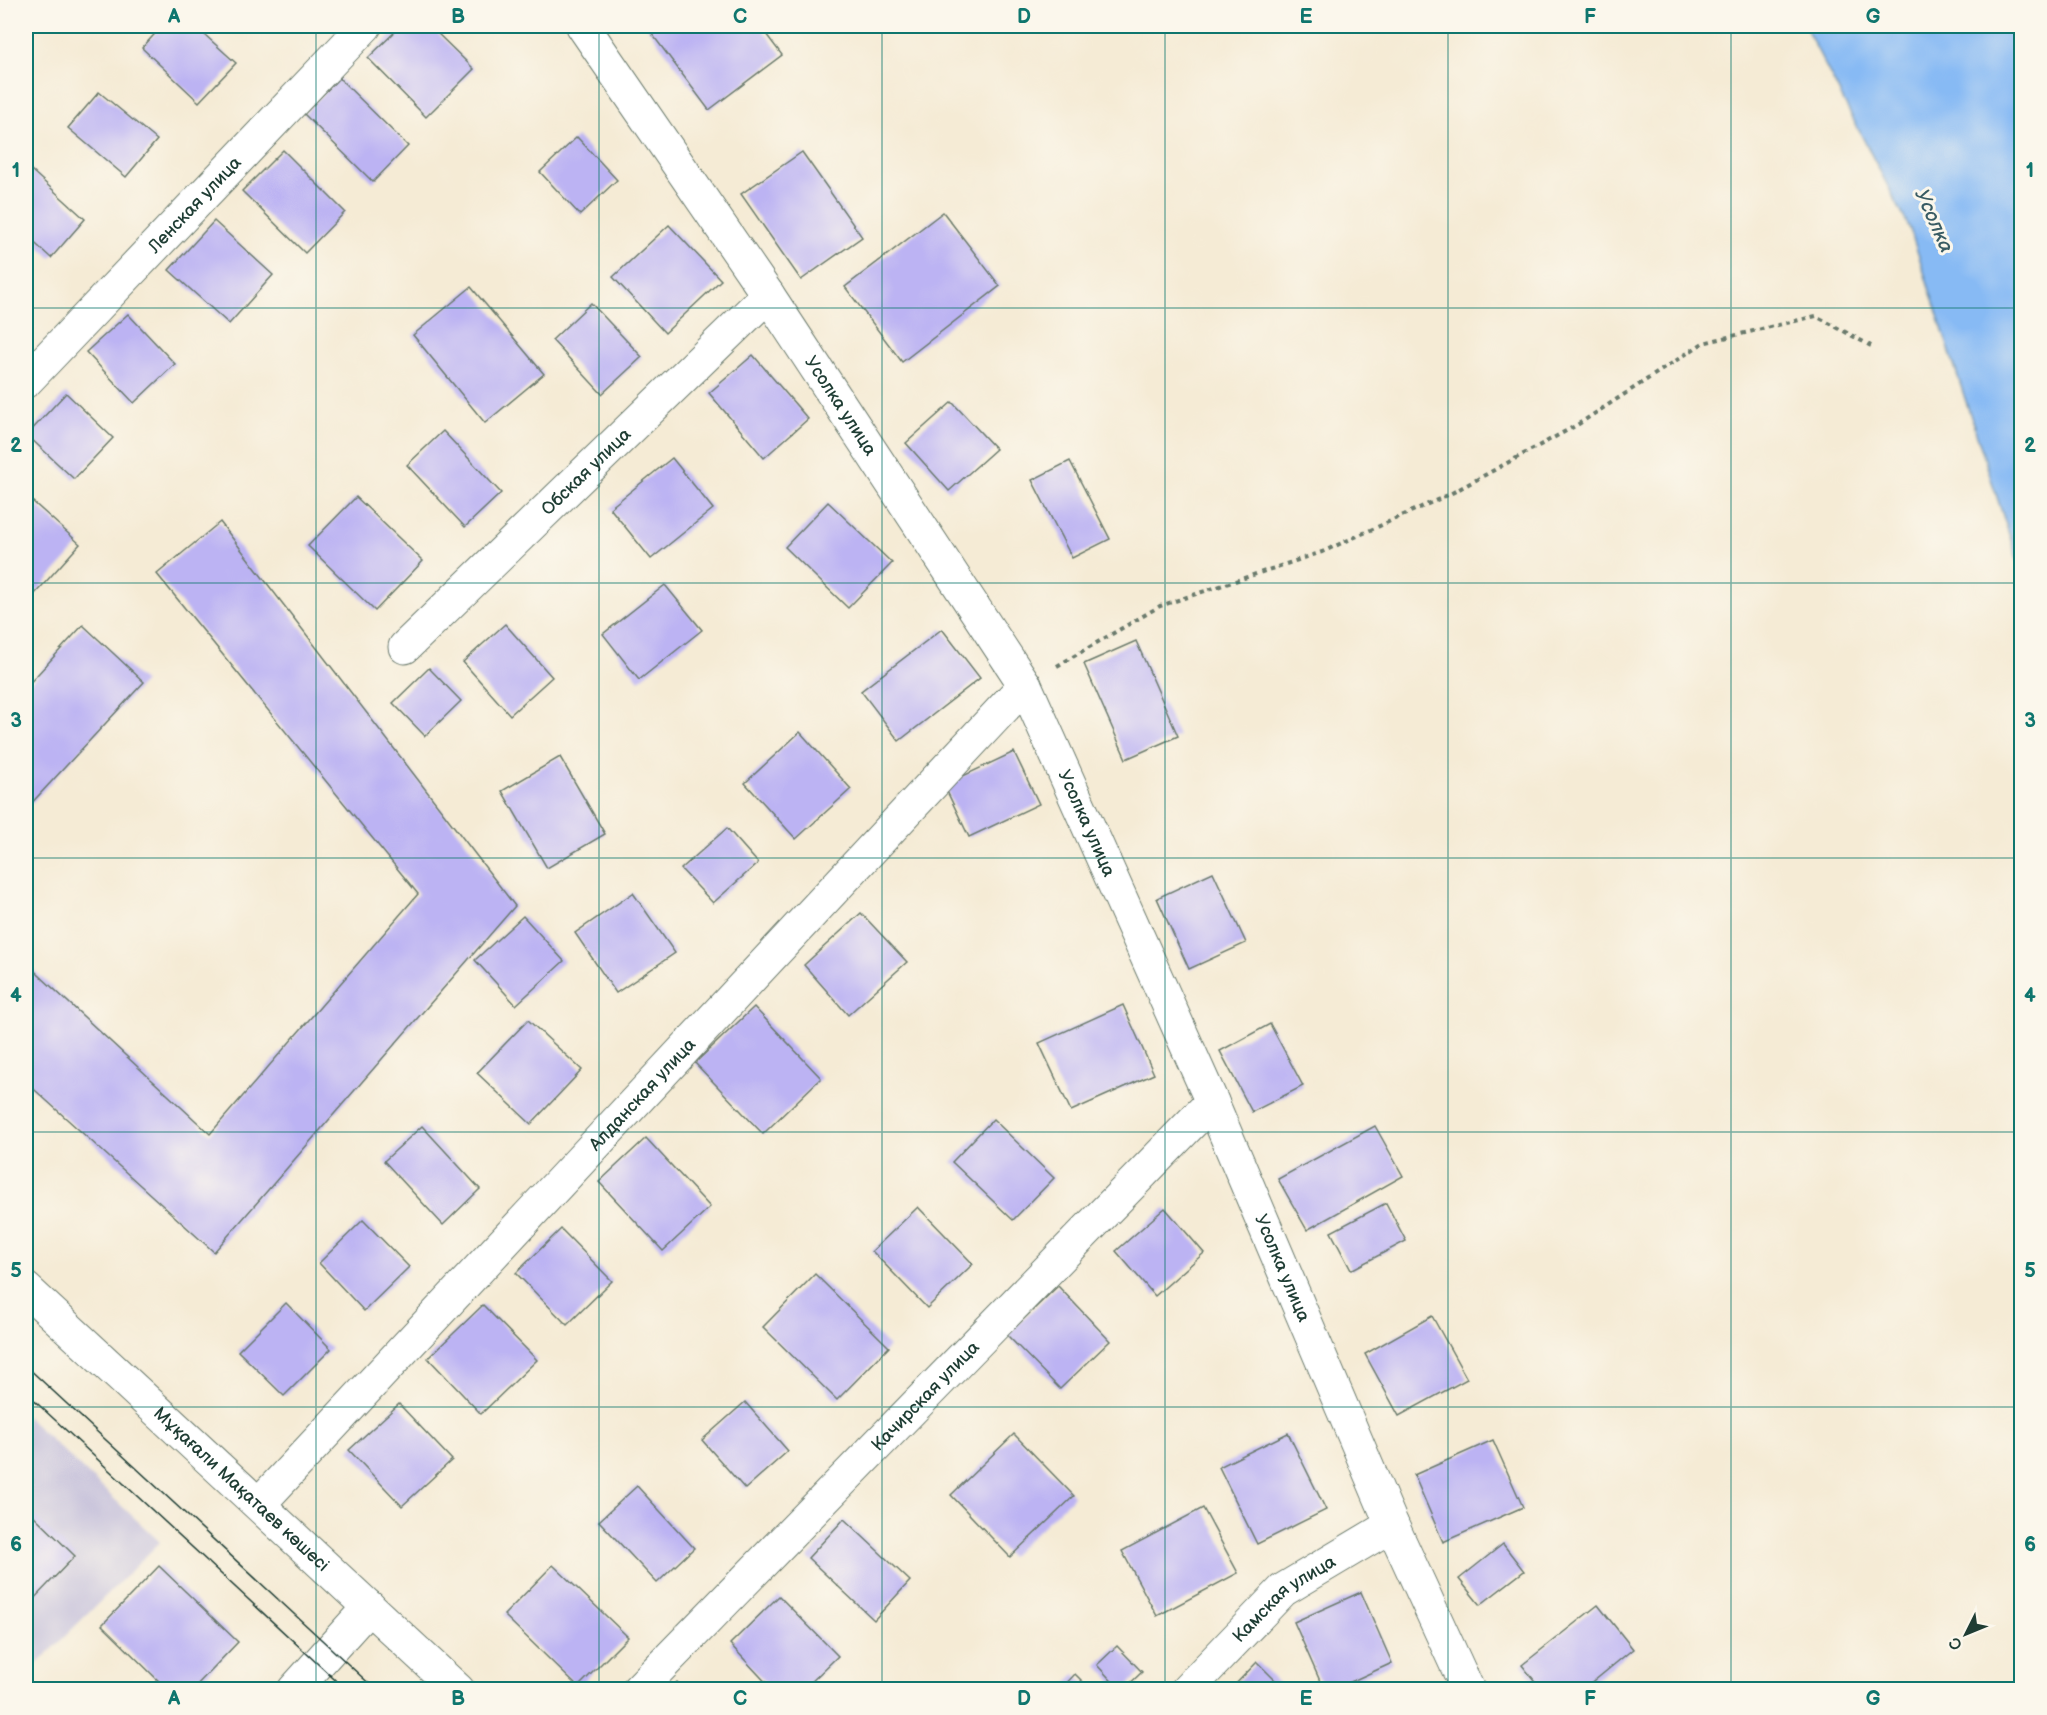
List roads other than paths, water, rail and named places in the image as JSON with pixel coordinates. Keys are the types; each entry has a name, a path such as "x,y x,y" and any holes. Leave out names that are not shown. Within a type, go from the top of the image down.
{"street":[{"name":"Ленская улица","path":"26,381 364,26"},
{"name":"Усолка улица","path":"583,26 768,296 1025,685 1212,1102 1392,1525 1468,1689"},
{"name":"Обская улица","path":"405,647 768,296"},
{"name":"Алданская улица","path":"259,1504 1025,685"},
{"name":"Качирская улица","path":"638,1689 1212,1102"},
{"name":"Мұқағали Мақатаев көшесі","path":"26,1289 458,1689"},
{"name":"Камская улица","path":"1187,1689 1283,1590 1392,1525"},
{"path":"294,1689 369,1607"}],"water":[{"name":"Усолка","path":"1805,26 2021,26 2021,571 1910,229"}],"tram line":[{"path":"26,1366 376,1690"},
{"path":"26,1393 346,1690"}]}
